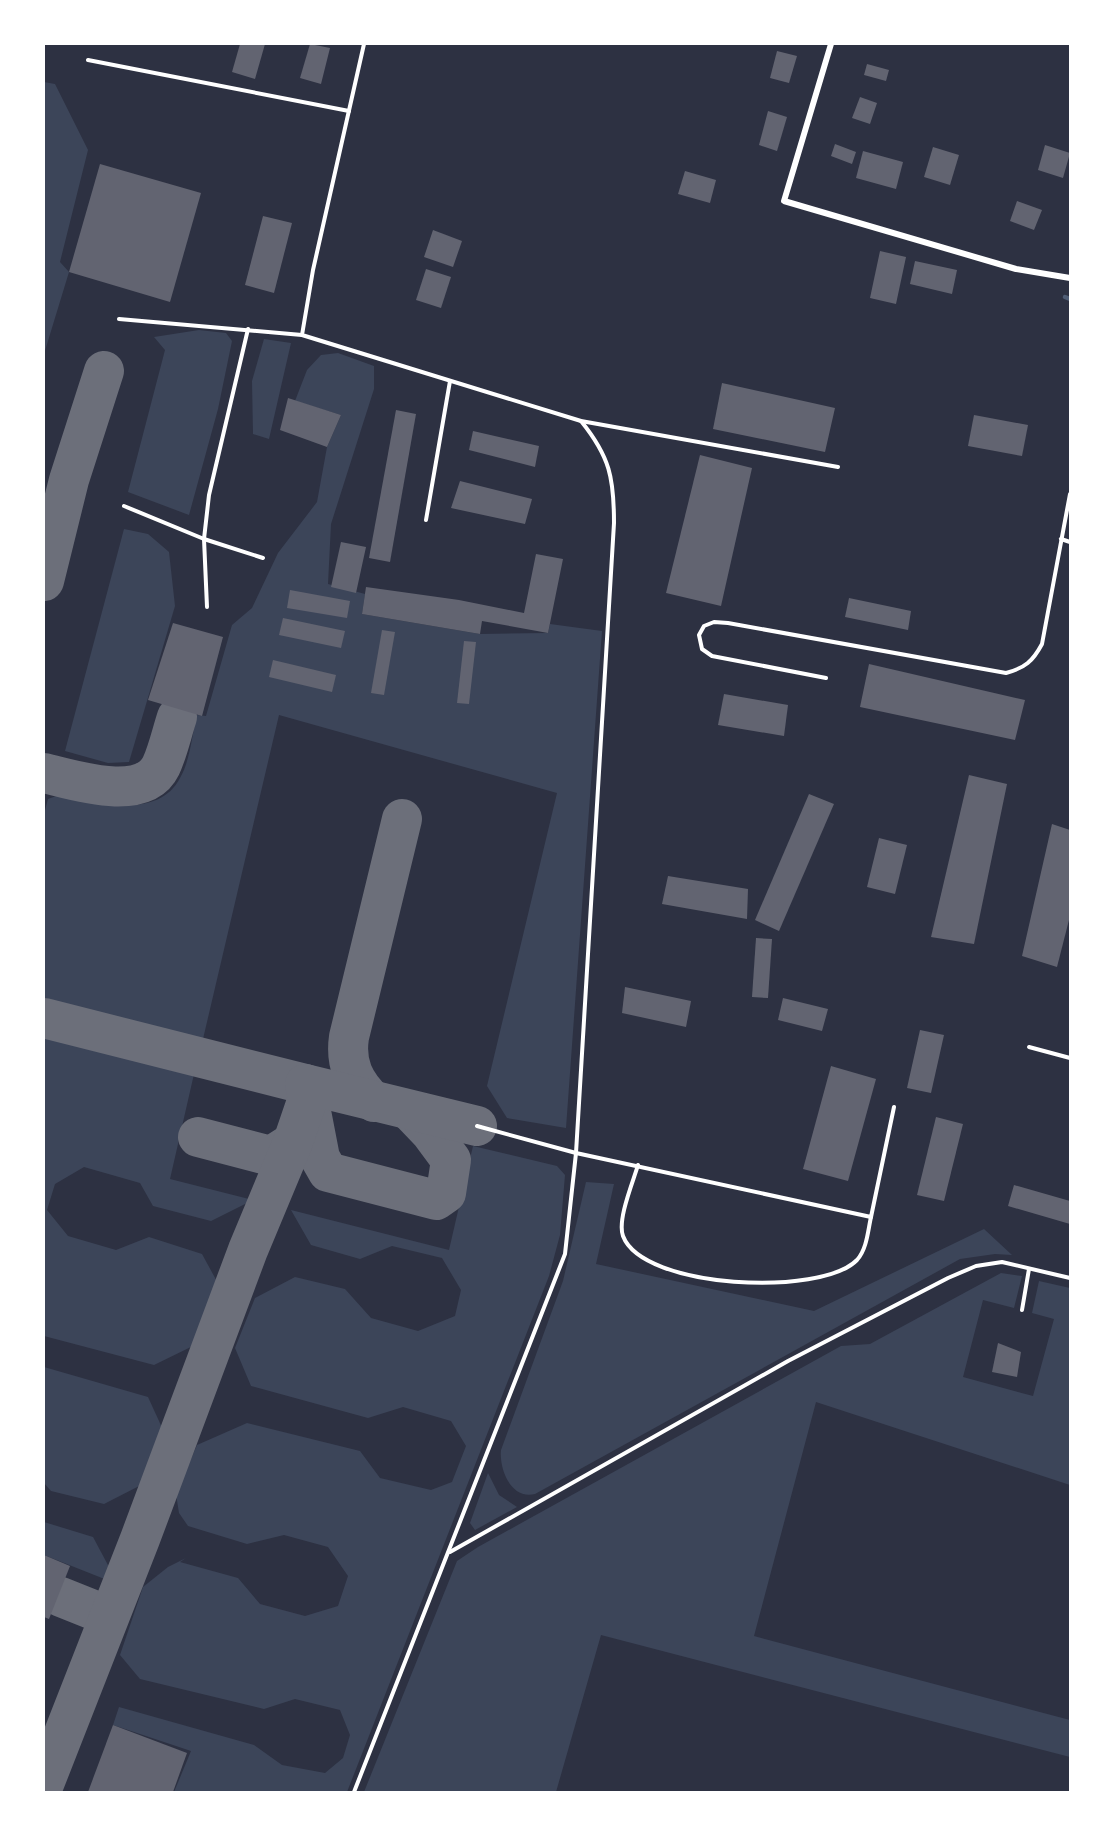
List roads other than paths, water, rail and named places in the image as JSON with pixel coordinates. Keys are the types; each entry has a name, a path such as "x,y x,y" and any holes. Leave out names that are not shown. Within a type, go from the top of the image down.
{"street":[{"path":"831,44 784,201 1016,269 1071,278"}],"lane":[{"path":"302,335 313,270 364,44"},
{"path":"88,60 349,111"},
{"path":"119,319 302,335 581,421 838,467"},
{"path":"207,607 204,539 209,495 248,329"},
{"path":"426,520 450,381"},
{"path":"354,1792 450,1553 565,1254 576,1153 614,523 614,490 609,465 600,446 581,421"},
{"path":"826,678 712,656 702,649 699,635 704,626 714,622 728,623 1006,673 1022,668 1034,659 1041,644 1071,494"},
{"path":"124,506 204,539 263,558"},
{"path":"1061,539 1071,542"},
{"path":"1029,1047 1071,1058"},
{"path":"638,1165 620,1226 623,1238 645,1259 688,1275 726,1283 785,1282 825,1276 845,1269 858,1259 865,1243 894,1107"},
{"path":"477,1126 576,1153 872,1216"},
{"path":"450,1553 788,1361 948,1278 976,1266 1002,1262 1071,1278"},
{"path":"1022,1310 1029,1269"}],"waterway":[{"path":"1065,297 1070,299"}]}
